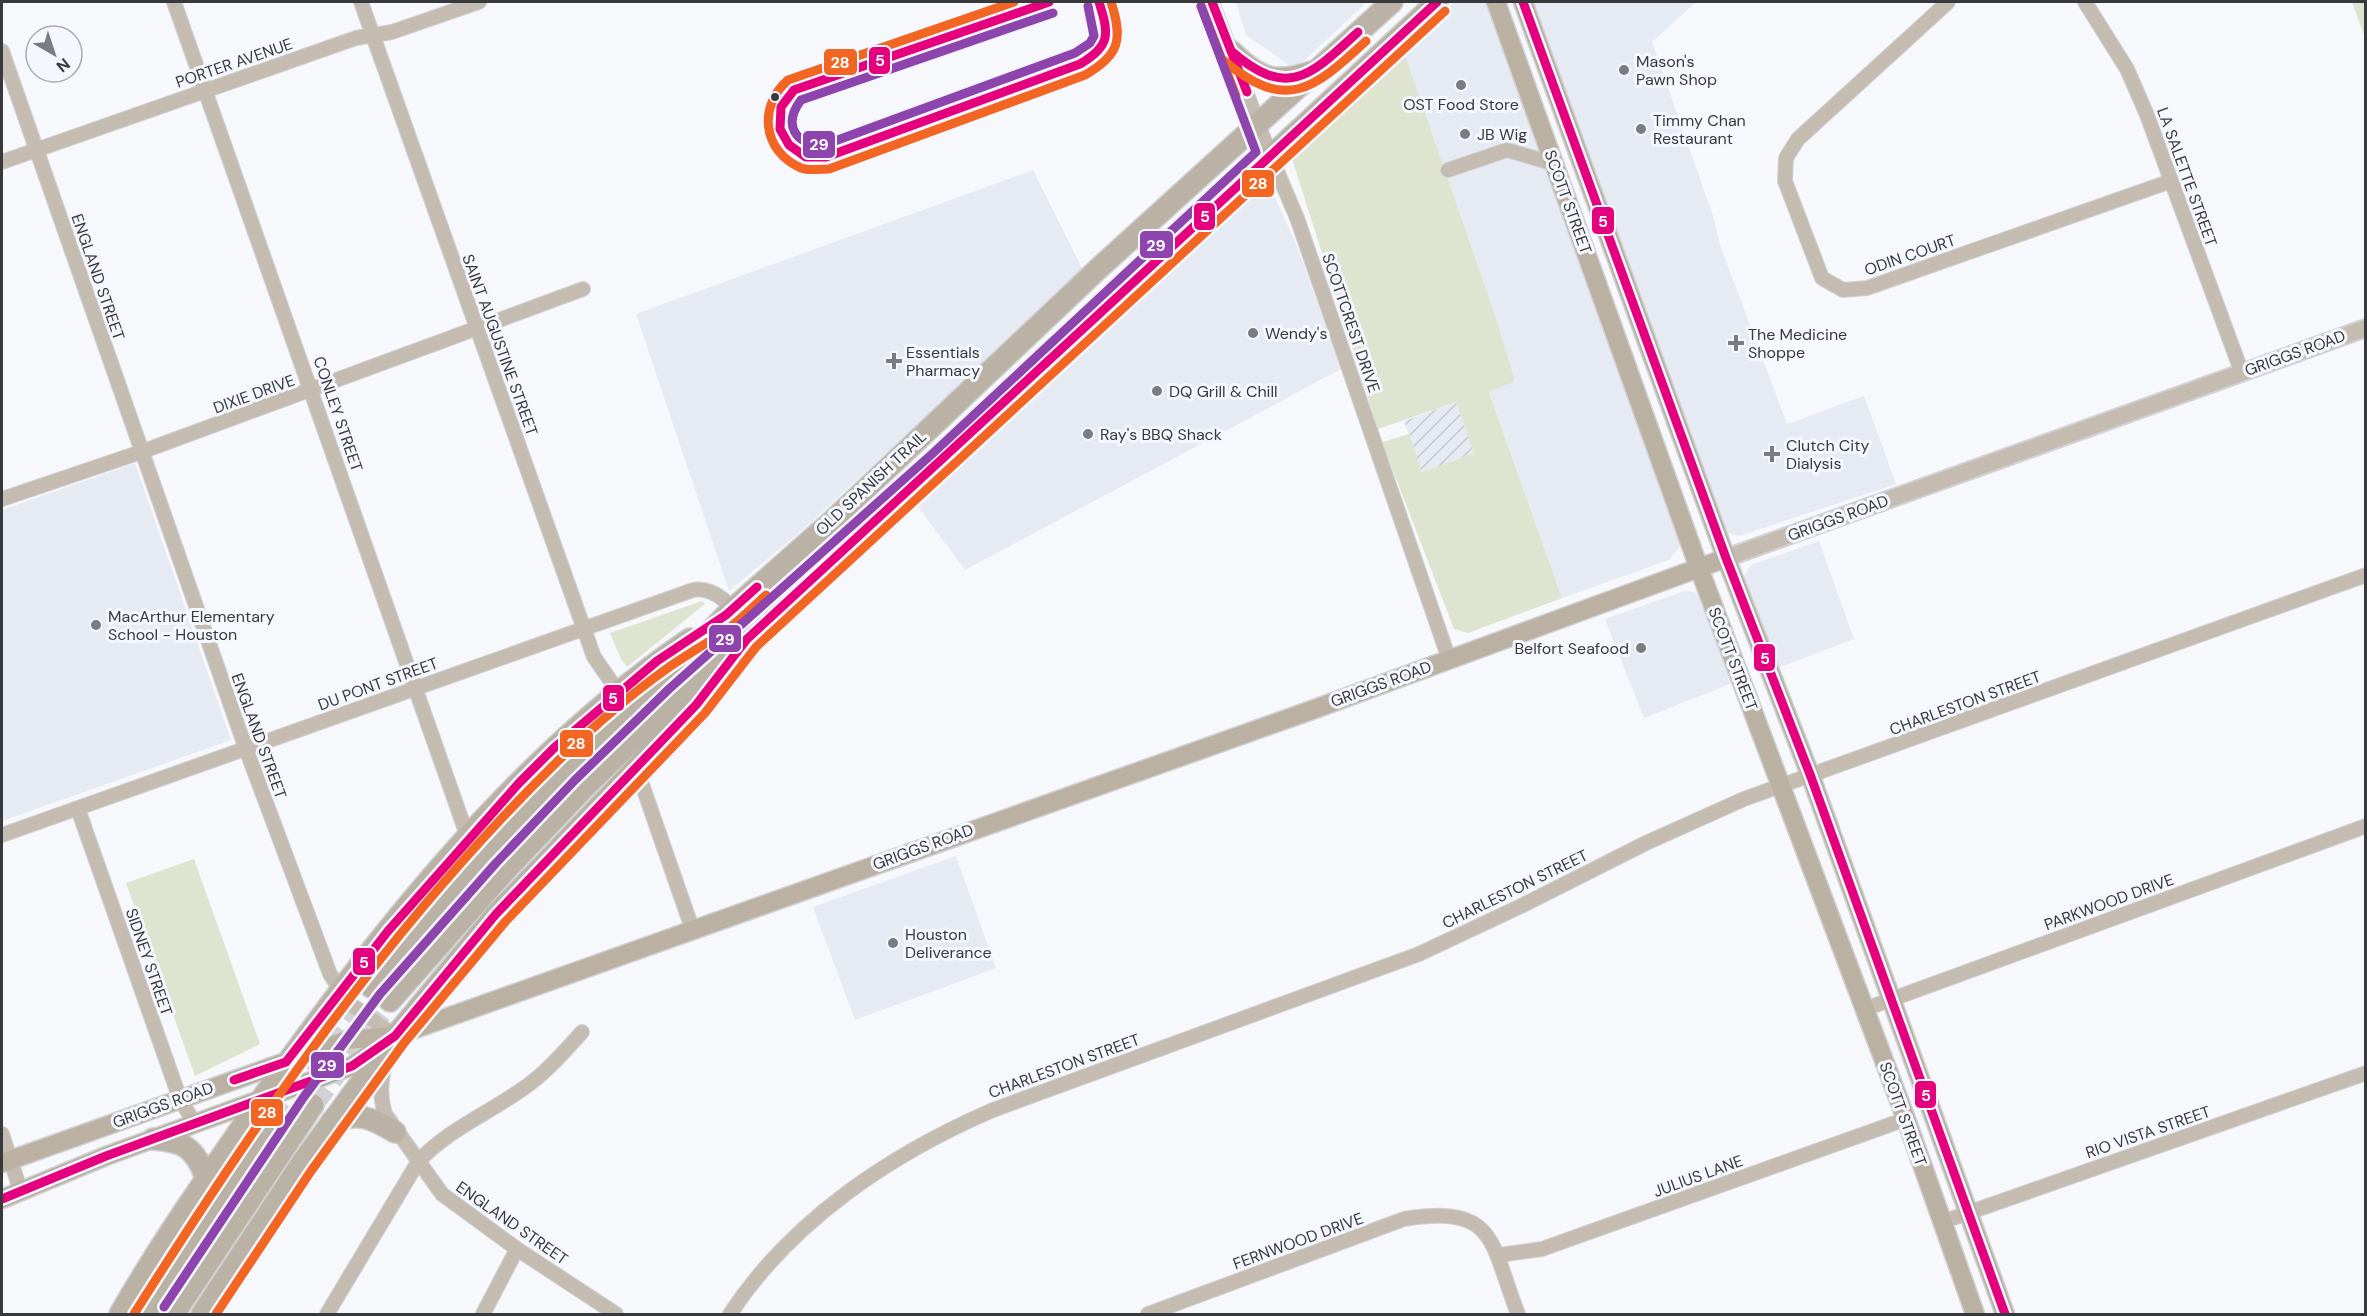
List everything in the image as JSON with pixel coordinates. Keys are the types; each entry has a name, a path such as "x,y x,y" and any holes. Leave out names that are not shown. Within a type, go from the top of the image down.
{"main road":[{"name":"OLD SPANISH TRAIL","path":"371,987 551,785 666,677 729,612 1098,269 1392,2"},
{"name":"OLD SPANISH TRAIL","path":"390,1001 505,871 583,789 677,698 956,448 1437,2"},
{"name":"SCOTT STREET","path":"1496,2 1699,568 1906,1119 1975,1314"},
{"name":"SCOTT STREET","path":"1523,2 1726,558 1811,777 2005,1314"},
{"path":"1231,51 1247,67 1263,76 1275,79 1293,78 1317,70"},
{"path":"1555,164 1578,155"},
{"path":"1098,269 1120,296"},
{"path":"933,424 956,448"},
{"name":"GRIGGS ROAD","path":"6,1161 347,1040 395,1036 693,931 1726,558"},
{"path":"120,1314 206,1178 286,1062 339,990 468,838 554,748 657,661 729,612"},
{"path":"202,1314 332,1121 395,1036 496,914 696,705 750,635"},
{"name":"GRIGGS ROAD","path":"2,1199 153,1139 352,1066 395,1036"},
{"path":"174,1314 313,1105"},
{"path":"332,1121 360,1116 376,1120 396,1132"},
{"path":"145,1314 212,1206 272,1120"},
{"path":"153,1139 174,1140 188,1148 200,1164 206,1178"}],"street":[{"name":"CONLEY STREET","path":"174,2 468,838"},
{"name":"SAINT AUGUSTINE STREET","path":"361,2 583,627 601,670 619,693"},
{"name":"PORTER AVENUE","path":"2,162 356,38 374,36 479,2"},
{"name":"SCOTTCREST DRIVE","path":"1212,2 1270,155 1297,218 1449,659"},
{"name":"ODIN COURT","path":"1948,2 1798,139 1786,158 1785,181 1822,278 1843,290 1867,288 2171,181"},
{"name":"LA SALETTE STREET","path":"2085,2 2127,69 2242,373"},
{"name":"ENGLAND STREET","path":"2,51 246,749 330,974 349,1002 395,1036 381,1076 380,1089 385,1114 442,1194 517,1250 615,1314"},
{"path":"1448,170 1507,150 1555,164"},
{"name":"DIXIE DRIVE","path":"2,499 141,452 583,289"},
{"name":"GRIGGS ROAD","path":"1726,558 2366,328"},
{"name":"CHARLESTON STREET","path":"730,1314 784,1250 834,1203 880,1168 944,1131 993,1110 1419,954 1646,843 1744,799 1811,777 2366,575"},
{"name":"DU PONT STREET","path":"2,836 583,627 703,588 714,592 750,635"},
{"path":"636,767 693,931"},
{"name":"SIDNEY STREET","path":"78,808 180,1099 195,1124"},
{"name":"PARKWOOD DRIVE","path":"1865,1009 2366,825"},
{"path":"327,1314 418,1162 430,1148 523,1089 554,1063 582,1032"},
{"name":"RIO VISTA STREET","path":"1942,1222 2366,1073"},
{"name":"JULIUS LANE","path":"1499,1255 1542,1249 1906,1119"},
{"path":"2,1134 6,1161 21,1192"},
{"name":"FERNWOOD DRIVE","path":"1148,1314 1404,1219 1439,1214 1463,1217 1484,1231 1499,1255"},
{"path":"483,1314 517,1250"},
{"path":"1499,1255 1506,1284 1518,1314"}],"shaded area":[{"path":"1236,2 1367,2 1295,69 1246,35"},
{"path":"1454,2 1487,2 1493,16 1682,544 1669,560 1562,598 1489,391 1514,382 1496,318 1403,49"},
{"path":"1531,2 1696,2 1652,42 1713,216 1721,248 1787,424 1864,396 1896,484 1739,536 1727,533 1722,528"},
{"path":"1033,170 1083,270 807,526 729,591 636,314"},
{"path":"1265,177 1295,241 1341,369 965,570 914,501"},
{"path":"1456,402 1474,453 1422,472 1404,421"},
{"name":"MacArthur Elementary School - Houston","path":"135,463 231,740 2,821 2,510"},
{"path":"1819,541 1854,639 1775,669 1743,582 1744,576 1751,565"},
{"path":"1684,591 1694,592 1701,597 1735,682 1644,718 1605,619"},
{"path":"956,856 996,968 855,1020 813,907"}],"green space":[{"path":"2352,2 2365,2 2365,38"},
{"path":"1403,49 1496,318 1514,378 1514,382 1489,392 1562,598 1468,633 1454,629 1382,442 1409,434 1422,472 1474,453 1456,402 1378,429 1293,162 1294,152 1301,143"},
{"path":"702,601 705,604 627,667 610,633"},
{"path":"194,859 260,1044 195,1076 126,883"}],"tunnel":[{"path":"272,1120 371,987"},
{"path":"313,1105 390,1001"}],"transit line":[{"name":"28","path":"1014,2 788,80 772,102 769,115 772,140 778,151 801,168 829,169 1085,75 1106,60 1116,45 1117,26 1111,2"},
{"name":"5","path":"1049,2 794,90 781,107 780,129 789,145 806,157 826,157 1080,64 1097,51 1105,38 1105,23 1099,2"},
{"name":"5","path":"1212,2 1247,92"},
{"name":"5","path":"2,1199 106,1156 352,1066 395,1036 496,914 696,705 747,639 1437,2"},
{"name":"5","path":"1523,2 1726,558 1811,777 2005,1314"},
{"name":"29","path":"1053,13 801,100 793,117 794,132 805,141 824,145 1075,53 1090,43 1094,36 1088,6"},
{"name":"28","path":"1201,6 1236,96"},
{"name":"29","path":"164,1307 303,1098 380,994 496,863 575,780 669,689 931,455 1256,152 1201,6"},
{"name":"28","path":"216,1314 311,1171 404,1043 505,922 705,713 756,647 1445,11"},
{"name":"5","path":"1231,51 1268,75 1284,78 1298,76 1326,60 1358,32"},
{"name":"28","path":"1223,60 1264,86 1282,90 1298,89 1314,83 1330,72 1366,41"},
{"name":"5","path":"234,1080 286,1062 388,931 519,783 554,748 657,661 726,615 757,587"},
{"name":"28","path":"134,1314 279,1094 331,1023 441,886 499,821 598,724 665,670 734,624 766,595"}],"place":[{"name":"Mason's Pawn Shop","path":"1624,70"},
{"name":"OST Food Store","path":"1461,85"},
{"name":"Timmy Chan Restaurant","path":"1641,129"},
{"name":"JB Wig","path":"1465,134"},
{"name":"Wendy's","path":"1253,333"},
{"name":"The Medicine Shoppe","path":"1736,343"},
{"name":"Essentials Pharmacy","path":"894,361"},
{"name":"DQ Grill & Chill","path":"1157,391"},
{"name":"Ray's BBQ Shack","path":"1088,434"},
{"name":"Clutch City Dialysis","path":"1772,454"},
{"name":"MacArthur Elementary School - Houston","path":"96,625"},
{"name":"Belfort Seafood","path":"1641,648"},
{"name":"Houston Deliverance","path":"893,943"}]}
